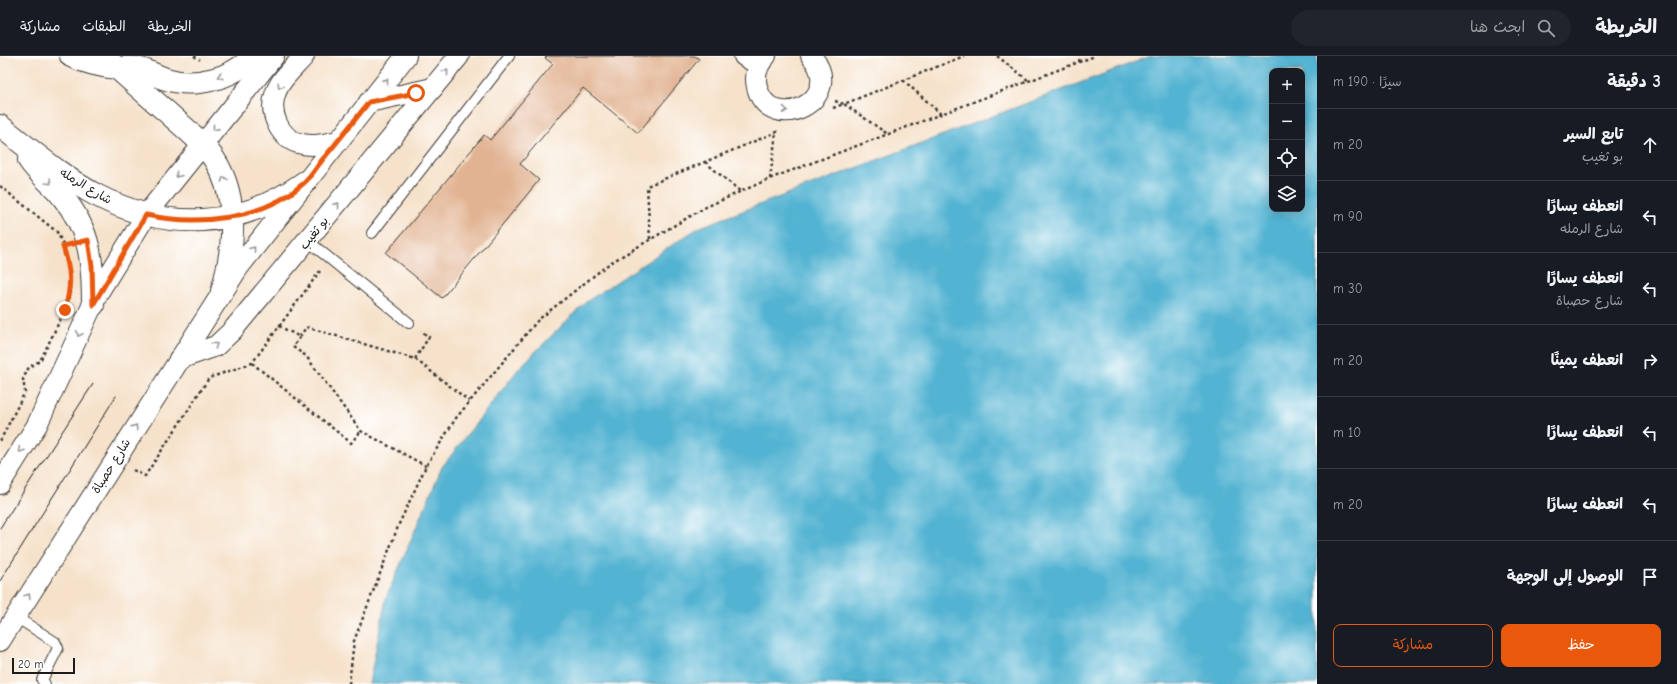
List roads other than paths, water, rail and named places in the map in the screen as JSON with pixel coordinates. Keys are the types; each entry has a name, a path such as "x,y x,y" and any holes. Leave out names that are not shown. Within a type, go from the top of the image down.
{"main road":[{"path":"71,56 96,64 110,62 137,68 166,79 195,82 223,76 236,70 253,56"},
{"path":"110,62 202,144 218,166 224,179 232,216 230,265 222,291"},
{"name":"شارع الرمله","path":"0,126 46,161 96,194 146,215 166,219 189,221 232,216 274,202 305,182"},
{"path":"18,140 31,163 62,195 74,211 88,240 92,266 93,305"}],"street":[{"path":"0,484 37,425 93,305 146,215 274,56"},
{"path":"304,56 279,86 275,94 273,110 275,119 285,134 298,143 316,144 338,141"},
{"name":"شارع الرمله","path":"222,291 305,182 406,56"},
{"name":"بو ثغيب","path":"179,359 216,346 232,331 308,241 459,56"},
{"path":"757,59 757,88 762,99 771,107 788,112 800,110 810,103 817,94 821,82 820,71 811,56"},
{"path":"369,102 433,88"},
{"name":"شارع حصباة","path":"0,641 222,291"}],"lane":[{"path":"372,233 509,56"},
{"path":"308,241 409,323"},
{"path":"16,616 55,642 58,648 44,672 42,680 45,684"}],"water":[{"path":"1151,56 1317,56 1317,684 369,684 386,598 442,467 520,367 586,302 698,228"}],"tram line":[{"path":"0,528 93,384"},
{"path":"0,581 116,396"}]}
